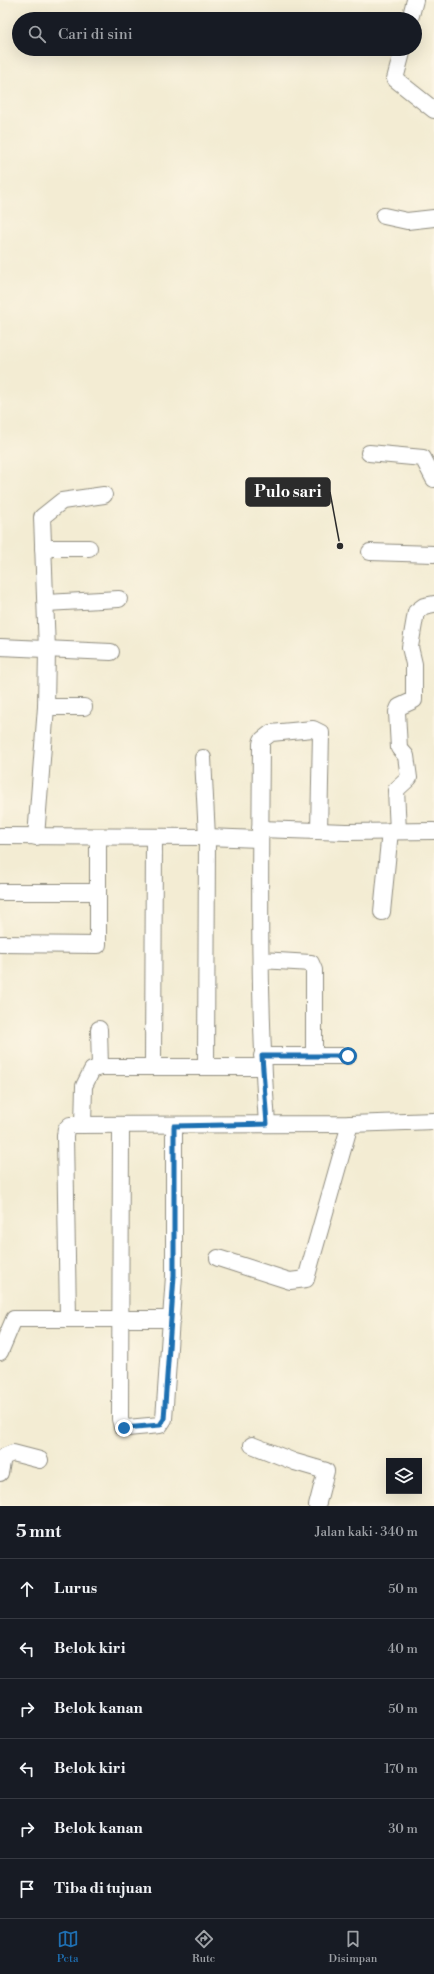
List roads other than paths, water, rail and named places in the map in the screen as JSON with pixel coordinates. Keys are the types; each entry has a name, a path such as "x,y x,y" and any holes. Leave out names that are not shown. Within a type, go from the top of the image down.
{"street":[{"path":"412,12 415,0"},
{"path":"401,56 395,79 434,110"},
{"path":"384,216 407,221 434,218"},
{"path":"369,453 423,458 434,479"},
{"path":"36,837 46,706 46,602 42,518 62,501 104,495"},
{"path":"43,548 89,548"},
{"path":"370,552 434,554"},
{"path":"46,602 119,599"},
{"path":"382,912 394,831 396,790 409,778 406,756 399,748 397,712 399,706 414,700 414,664 410,647 416,612 424,606 434,604"},
{"path":"0,647 112,652"},
{"path":"46,706 84,708"},
{"path":"267,1124 262,1062 260,834 262,740 271,733 313,729 321,733 319,831"},
{"path":"204,758 207,837 206,1067"},
{"path":"0,836 207,837 319,831 434,831"},
{"path":"0,944 98,945 98,837"},
{"path":"153,1066 154,837"},
{"path":"0,892 97,892"},
{"path":"261,960 311,963 314,970 314,1055"},
{"path":"99,1029 100,1066"},
{"path":"83,1125 84,1086 92,1070 100,1066 206,1067 262,1062 314,1055 348,1056"},
{"path":"68,1318 65,1136 68,1127 83,1125 174,1126 350,1124 434,1121"},
{"path":"218,1258 290,1281 306,1279 350,1124"},
{"path":"121,1126 122,1318 120,1419 122,1427 127,1428 160,1425 163,1422 172,1319 174,1126"},
{"path":"0,1352 14,1319 172,1319"},
{"path":"252,1445 295,1462 326,1471 317,1506"},
{"path":"0,1473 3,1457 13,1453 40,1460"}],"place":[{"name":"Pulo sari","path":"340,546"}]}
